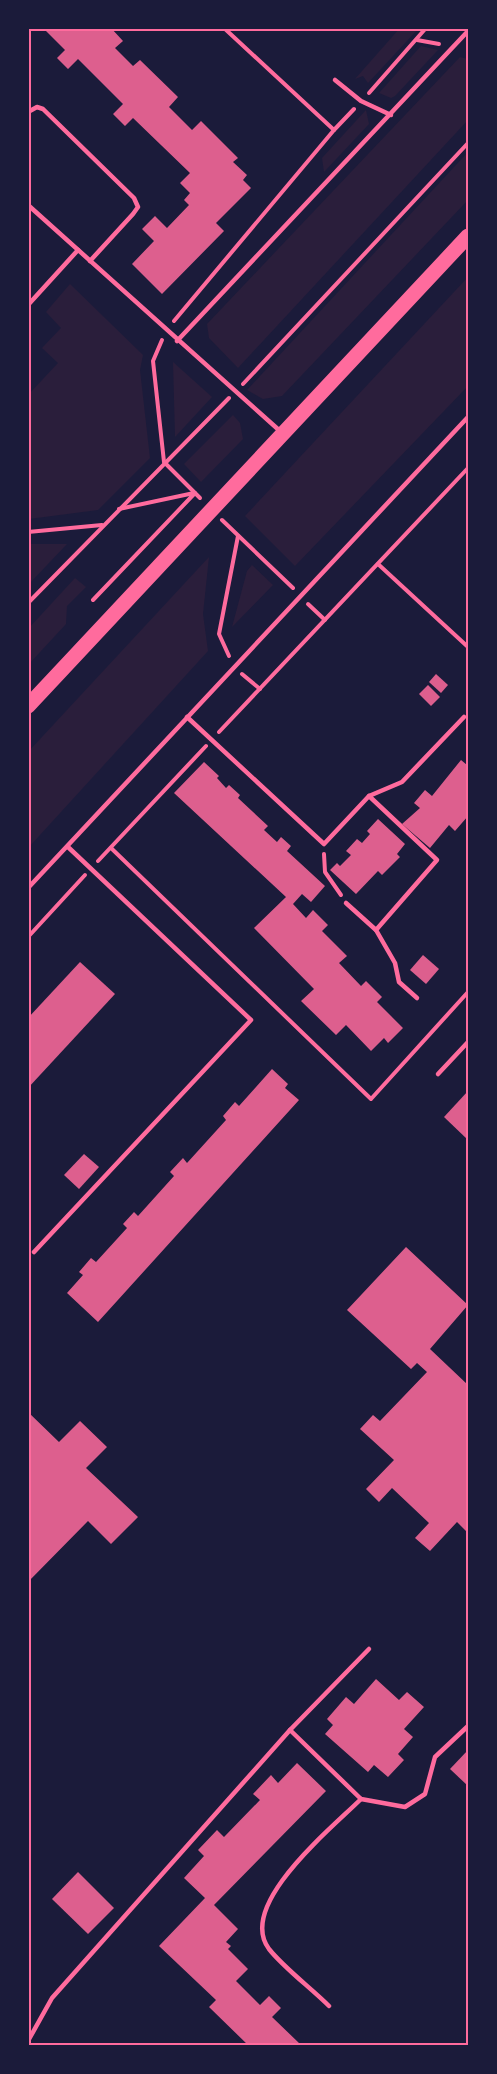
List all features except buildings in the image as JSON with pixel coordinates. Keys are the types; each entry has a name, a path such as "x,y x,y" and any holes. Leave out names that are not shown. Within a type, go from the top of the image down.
{"main road":[{"path":"28,706 285,435 468,236"}],"lane":[{"path":"177,341 468,31"},
{"path":"334,80 361,101 391,115"},
{"path":"28,112 37,107 43,109 134,198 138,207 90,261"},
{"path":"28,205 177,341 285,435"},
{"path":"28,305 78,250"},
{"path":"28,888 468,417"},
{"path":"188,717 324,844 369,796 402,782 464,717"},
{"path":"369,796 437,860 376,930"},
{"path":"34,1252 251,1020 68,846"},
{"path":"346,903 376,930 395,963 399,982 417,998"},
{"path":"438,1074 468,1042"},
{"path":"28,2041 52,1998 290,1730 369,1648"},
{"path":"290,1730 361,1799 405,1808 425,1794 435,1757 468,1726"},
{"path":"329,2006 268,1948 262,1931 263,1913 276,1886 361,1799"}],"path":[{"path":"28,603 235,392 468,143"},
{"path":"164,462 325,620"},
{"path":"28,937 468,468"},
{"path":"118,509 195,493"},
{"path":"93,600 195,493"},
{"path":"28,532 103,525"},
{"path":"238,535 219,634 234,667 260,689"},
{"path":"378,564 468,647"},
{"path":"324,844 325,872 346,903"},
{"path":"111,848 371,1099 468,992"}],"shaded area":[{"path":"400,28 418,29 368,83 363,76 355,79"},
{"path":"421,46 438,50 395,96 391,98 379,93"},
{"path":"460,57 468,59 468,120 238,368 209,338 207,324"},
{"path":"366,110 369,124 324,172 322,158"},
{"path":"468,152 468,200 282,396 263,399 247,390"},
{"path":"468,277 468,386 295,566 245,516"},
{"path":"70,284 143,355 140,370 150,458 98,510 29,519 29,394 58,363 42,348 61,328 46,312"},
{"path":"173,362 212,397 175,437"},
{"path":"233,415 240,423 243,439 201,482 184,464"},
{"path":"28,544 67,544 29,584"},
{"path":"209,557 203,614 208,651 29,847 29,751"},
{"path":"252,565 273,585 232,627 247,571"},
{"path":"75,578 86,587 67,606 66,624 29,664 29,628"}]}
